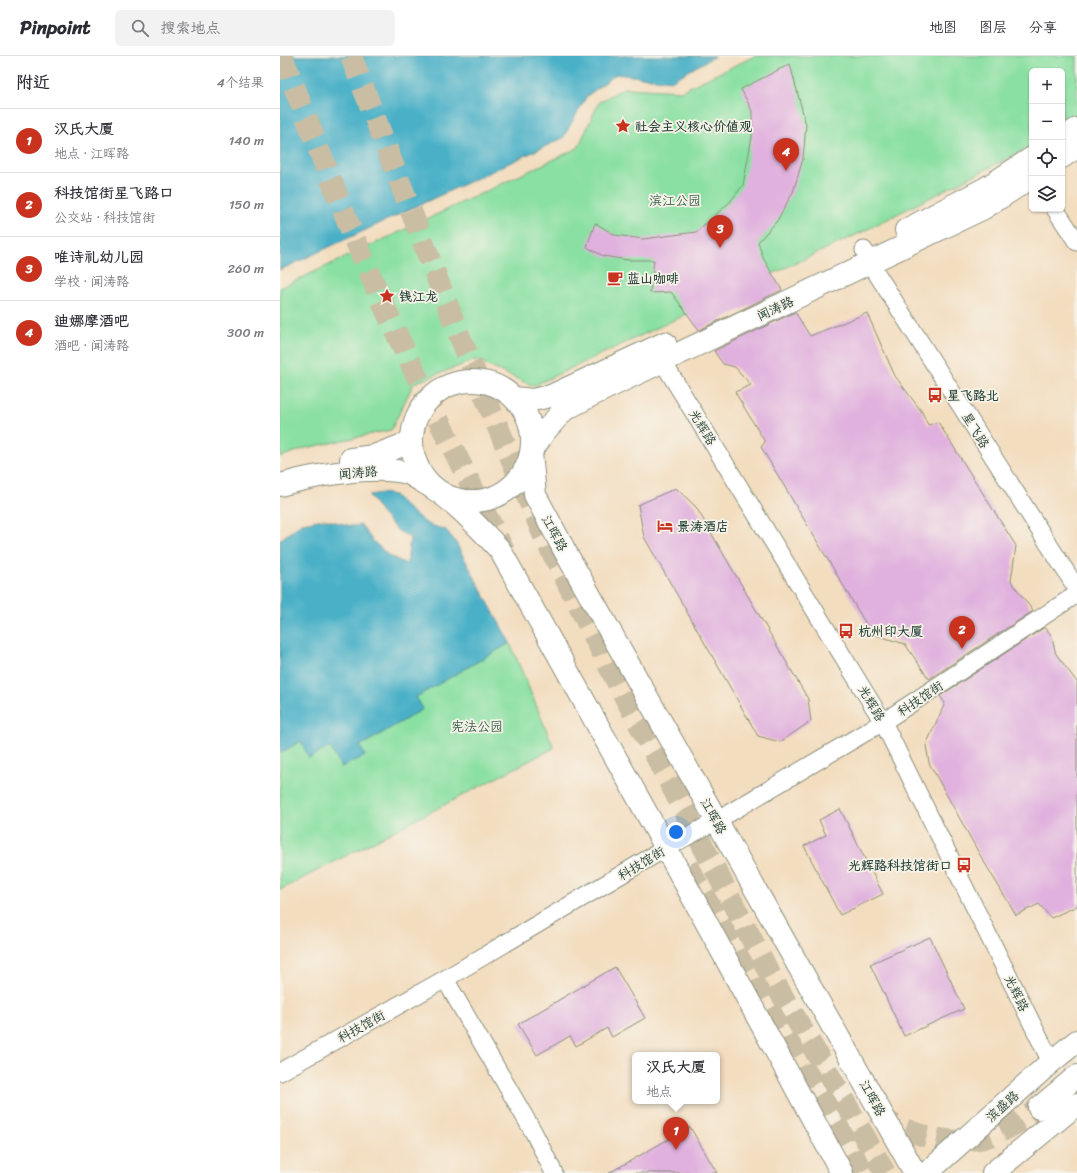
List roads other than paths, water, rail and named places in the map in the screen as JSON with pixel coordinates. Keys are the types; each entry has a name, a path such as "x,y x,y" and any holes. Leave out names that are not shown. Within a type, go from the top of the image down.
{"main road":[{"path":"1065,137 1077,129"},
{"path":"1065,155 1077,147"},
{"name":"闻涛路","path":"280,485 340,473 381,469 407,473 452,498 472,501 489,498 506,491 519,479 531,452 544,431 564,410 662,362 867,257 888,239 986,188 1029,168"},
{"name":"闻涛路","path":"514,398 532,400 551,396 867,257"},
{"name":"闻涛路","path":"434,488 422,475 414,459 411,442 414,422 424,404 439,390 458,382 478,381 497,386 514,398 526,414 532,432 531,452"},
{"name":"闻涛路","path":"280,471 326,462 374,456 411,442"},
{"name":"江晖路","path":"531,452 535,495 716,821 915,1173"},
{"path":"434,488 477,525 500,550 666,848 842,1173"},
{"name":"滨盛路","path":"927,1173 1051,1062 1077,1041"},
{"path":"1039,1108 1077,1076"},
{"path":"993,1173 1076,1106"}],"street":[{"path":"1057,212 1077,242"},
{"name":"星飞路","path":"867,257 1077,589"},
{"name":"光辉路","path":"662,362 884,722 1051,1062"},
{"name":"科技馆街","path":"280,1072 446,979 666,848 716,821 884,722 1077,594"},
{"path":"446,979 534,1133 554,1173"}],"water":[{"path":"280,56 715,56 671,81 616,74 587,96 563,138 280,270"},
{"path":"382,493 394,495 427,524 446,530 455,541 510,643 416,697 423,709 360,746 365,756 341,767 330,747 309,758 301,741 280,753 280,540 302,523 324,519 351,526 361,525 372,540 389,556 407,564 410,537 398,531 381,513 369,495"}],"tunnel":[{"path":"282,56 370,275 398,337 504,551"},
{"path":"351,56 457,330 543,534 614,676 773,980 885,1173"},
{"path":"687,866 755,986 829,1110 863,1173"},
{"path":"877,1113 891,1123 918,1134 953,1141 968,1141 996,1134 1024,1119 1039,1108"}],"place":[{"name":"社会主义核心价值观","path":"623,126"},
{"name":"迪娜摩酒吧","path":"786,171"},
{"name":"唯诗礼幼儿园","path":"720,248"},
{"name":"蓝山咖啡","path":"615,278"},
{"name":"钱江龙","path":"387,296"},
{"name":"星飞路北","path":"935,395"},
{"name":"景涛酒店","path":"665,526"},
{"name":"杭州印大厦","path":"846,631"},
{"name":"科技馆街星飞路口","path":"962,649"},
{"name":"光辉路科技馆街口","path":"964,865"},
{"name":"汉氏大厦","path":"676,1150"}],"park label":[{"name":"滨江公园","path":"675,200"},
{"name":"宪法公园","path":"477,726"}]}
